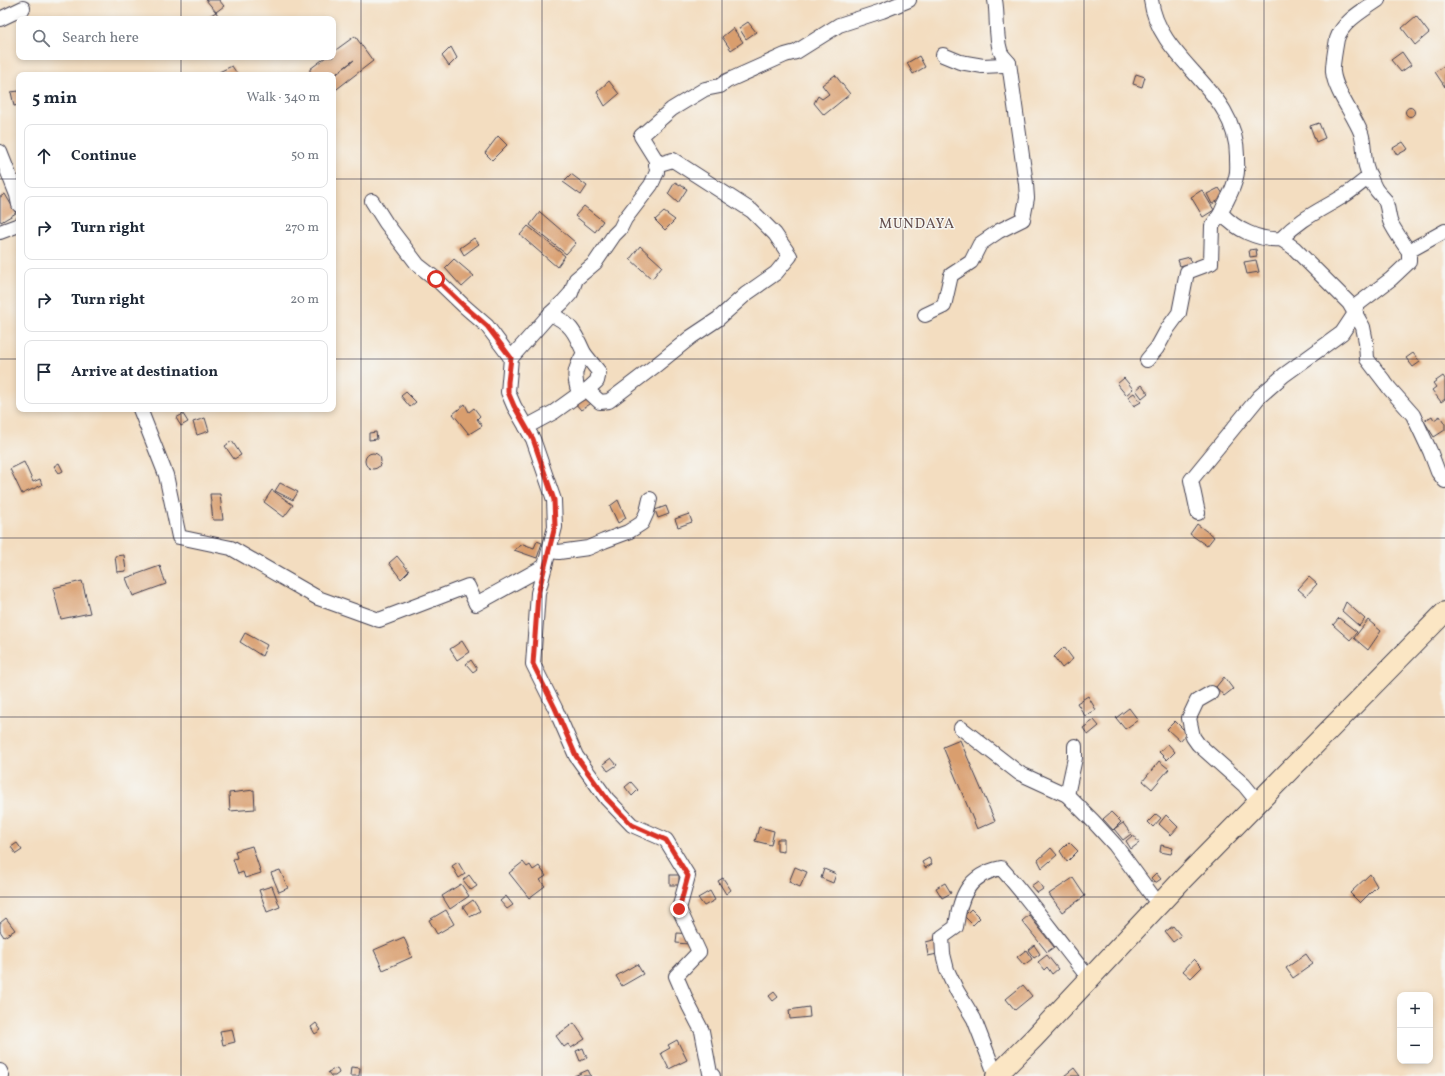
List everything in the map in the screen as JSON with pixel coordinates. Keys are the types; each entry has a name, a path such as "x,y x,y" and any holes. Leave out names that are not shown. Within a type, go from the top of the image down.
{"main road":[{"path":"996,1076 1258,802 1445,612"}],"street":[{"path":"713,1076 710,1073 702,1031 676,976 698,952 679,909 688,876 666,840 632,825 607,799 576,756 555,708 533,664 538,594 555,526 554,500 533,439 514,406 508,392 511,358 571,293 576,279 595,264 614,235 620,229 651,185 657,172 656,160 641,136 672,109 705,89 720,86 785,55 796,52 839,25 882,11 909,0"},
{"path":"925,315 944,306 951,275 971,262 980,244 999,231 1024,219 1027,198 1026,184 1009,63 1000,52 995,0"},
{"path":"1147,360 1157,348 1168,328 1179,313 1187,272 1211,263 1212,226 1231,195 1237,175 1238,147 1234,128 1220,103 1167,40 1158,25 1151,0"},
{"path":"1198,513 1191,480 1259,397 1284,375 1342,333 1354,310 1379,290 1409,262 1409,251 1405,248 1399,234 1390,222 1386,204 1375,188 1366,166 1361,133 1339,90 1333,72 1338,38 1347,24 1378,0"},
{"path":"0,19 23,8"},
{"path":"943,55 960,62 983,66 1003,65 1009,63"},
{"path":"0,152 16,192"},
{"path":"584,353 576,367 574,379 583,392 600,402 609,401 691,337 718,319 746,294 776,273 790,256 775,234 752,211 673,160 656,165"},
{"path":"1280,239 1304,218 1343,196 1370,176"},
{"path":"372,201 386,223 418,265 436,279 487,326 511,358"},
{"path":"1221,213 1229,222 1249,233 1270,240 1280,239 1294,248 1350,303 1364,327 1367,358 1390,389 1413,415 1438,472 1445,481"},
{"path":"0,232 16,226"},
{"path":"1409,251 1445,231"},
{"path":"526,427 554,412 598,381 599,372 584,353 576,336 568,324 550,314"},
{"path":"141,412 166,475 179,537 231,548 318,598 379,620 468,586 476,604 545,566"},
{"path":"549,551 559,552 588,548 628,532 642,523 647,512 650,499"},
{"path":"1211,693 1197,701 1189,718 1193,737 1198,744 1217,762 1244,785 1258,802"},
{"path":"961,728 1019,773 1067,795 1115,845 1159,905"},
{"path":"1067,795 1075,758 1075,746"},
{"path":"996,1076 974,1019 957,991 947,970 943,954 942,937 956,927 958,909 972,881 989,870 1001,868 1089,978"},
{"path":"0,1071 2,1076"}],"building":[{"path":"206,0 219,0 224,6 216,12"},
{"path":"216,12 218,16 209,16"},
{"path":"1416,16 1429,33 1415,45 1402,28"},
{"path":"748,22 756,32 746,39 739,28"},
{"path":"733,28 743,42 731,50 722,37"},
{"path":"355,36 373,61 336,90 336,75 354,60 336,74 336,72 310,72 310,69 322,60 336,60 336,50"},
{"path":"451,47 457,58 449,66 442,56"},
{"path":"1402,52 1411,65 1401,72 1391,60"},
{"path":"919,56 925,67 913,74 907,63"},
{"path":"1445,65 1445,87 1435,72"},
{"path":"232,66 236,72 219,72"},
{"path":"1136,74 1145,77 1142,87 1133,84"},
{"path":"835,75 850,94 824,115 814,103 818,96 822,99 829,94 822,85"},
{"path":"609,81 619,94 605,106 597,92"},
{"path":"16,91 16,106 14,106 11,92"},
{"path":"1408,108 1412,108 1414,112 1412,116 1408,116 1406,114 1406,110"},
{"path":"1319,123 1325,138 1316,142 1310,126"},
{"path":"498,136 507,145 492,160 485,153"},
{"path":"1403,142 1408,149 1397,155 1393,148"},
{"path":"571,174 587,186 581,195 563,182"},
{"path":"675,182 687,189 678,203 668,194"},
{"path":"1219,188 1225,197 1212,204 1207,194"},
{"path":"1202,190 1214,210 1203,217 1191,197"},
{"path":"5,194 16,213 1,222 0,197"},
{"path":"584,206 603,221 595,232 575,216"},
{"path":"540,212 576,243 566,254 530,225"},
{"path":"664,212 675,220 665,230 655,220"},
{"path":"528,226 565,256 557,267 520,235"},
{"path":"474,238 479,244 464,255 460,248"},
{"path":"640,246 662,266 652,279 630,259"},
{"path":"1256,249 1257,256 1250,257 1249,250"},
{"path":"1190,257 1191,263 1180,266 1178,260"},
{"path":"454,259 474,276 462,287 445,268"},
{"path":"1256,260 1259,272 1247,274 1244,262"},
{"path":"1413,353 1420,362 1413,367 1406,358"},
{"path":"1443,376 1445,379 1445,399 1441,402 1432,390 1436,387 1433,383"},
{"path":"1124,378 1133,389 1126,395 1117,384"},
{"path":"1142,385 1148,393 1142,398 1136,390"},
{"path":"406,392 416,402 410,407 401,396"},
{"path":"1134,393 1141,402 1134,406 1128,397"},
{"path":"586,394 593,402 581,410 574,402"},
{"path":"465,404 469,412 474,408 480,416 477,419 482,426 469,434 453,414"},
{"path":"183,414 188,422 181,426 176,418"},
{"path":"1432,416 1434,420 1440,416 1445,424 1445,430 1434,437 1424,421"},
{"path":"205,418 209,431 197,435 193,422"},
{"path":"376,432 377,439 369,440 369,433"},
{"path":"232,441 241,455 234,459 225,446"},
{"path":"373,453 380,458 381,461 376,468 373,469 366,464 365,461 370,454"},
{"path":"24,462 33,482 40,479 42,485 22,494 10,469"},
{"path":"59,463 63,471 59,473 54,466"},
{"path":"280,483 298,492 293,500 275,491"},
{"path":"272,490 293,505 284,517 264,502"},
{"path":"210,494 220,494 223,520 213,520"},
{"path":"618,500 626,518 618,523 610,506"},
{"path":"666,506 669,514 658,518 655,510"},
{"path":"689,514 692,522 678,527 675,519"},
{"path":"1197,524 1214,537 1207,546 1190,534"},
{"path":"537,541 542,543 537,558 514,550 523,544 534,548"},
{"path":"124,555 126,571 117,572 115,556"},
{"path":"397,556 409,571 401,579 389,563"},
{"path":"160,566 166,584 133,596 126,578"},
{"path":"1309,577 1317,584 1306,596 1298,589"},
{"path":"82,581 90,613 61,619 53,588"},
{"path":"1346,602 1365,619 1359,626 1342,611"},
{"path":"1339,618 1357,632 1350,640 1333,625"},
{"path":"1368,620 1381,631 1368,650 1354,638"},
{"path":"245,633 267,645 262,656 240,642"},
{"path":"462,641 469,652 457,660 450,649"},
{"path":"1064,647 1073,659 1062,668 1054,657"},
{"path":"471,660 477,669 473,672 466,664"},
{"path":"1224,677 1233,689 1224,696 1216,687"},
{"path":"1088,696 1096,710 1085,716 1077,703"},
{"path":"1129,708 1138,720 1125,729 1116,718"},
{"path":"1094,720 1099,726 1088,735 1083,728"},
{"path":"1175,721 1187,733 1180,741 1167,729"},
{"path":"960,740 995,821 977,829 943,747"},
{"path":"1168,744 1175,752 1167,760 1159,752"},
{"path":"611,758 617,765 608,771 603,764"},
{"path":"1159,761 1169,769 1152,789 1143,781"},
{"path":"631,782 638,790 632,796 625,787"},
{"path":"254,790 255,809 230,811 229,793"},
{"path":"1111,812 1121,822 1113,830 1103,819"},
{"path":"1156,814 1161,818 1153,827 1148,822"},
{"path":"1166,815 1178,827 1171,835 1159,824"},
{"path":"1123,823 1131,834 1123,840 1114,829"},
{"path":"759,827 774,831 771,845 755,841"},
{"path":"1133,835 1139,843 1131,849 1126,841"},
{"path":"777,839 784,839 784,852 777,851"},
{"path":"1069,842 1078,851 1067,862 1060,851"},
{"path":"17,843 22,850 16,854 11,847"},
{"path":"1161,845 1173,848 1171,854 1160,852"},
{"path":"252,846 261,873 245,878 243,872 238,874 233,859 237,858 235,851"},
{"path":"1051,848 1057,855 1042,868 1038,860"},
{"path":"929,858 932,864 925,868 922,862"},
{"path":"458,862 465,874 459,878 452,866"},
{"path":"523,862 527,867 530,865 533,870 539,866 546,876 540,880 545,886 529,898 509,873"},
{"path":"795,867 807,872 800,887 789,882"},
{"path":"824,869 836,874 833,883 821,878"},
{"path":"280,870 288,888 279,892 271,873"},
{"path":"1156,873 1161,879 1155,883 1151,878"},
{"path":"1370,874 1377,886 1360,903 1350,893"},
{"path":"469,875 477,886 471,890 463,880"},
{"path":"670,875 679,875 679,885 670,885"},
{"path":"723,878 731,890 726,894 718,881"},
{"path":"1073,878 1085,896 1062,912 1049,894"},
{"path":"1038,881 1043,889 1037,893 1031,886"},
{"path":"945,883 951,893 942,898 936,888"},
{"path":"461,884 469,896 450,909 442,896"},
{"path":"272,886 280,907 267,912 259,890"},
{"path":"710,891 715,900 704,906 698,898"},
{"path":"506,896 513,905 507,909 500,901"},
{"path":"473,900 480,911 470,917 463,907"},
{"path":"971,909 980,918 973,925 964,916"},
{"path":"446,910 454,924 437,934 429,920"},
{"path":"1029,915 1054,947 1047,952 1022,921"},
{"path":"6,918 15,930 4,937 0,931 0,923"},
{"path":"1173,926 1181,936 1173,942 1165,932"},
{"path":"677,933 689,934 689,944 676,943"},
{"path":"404,937 412,957 383,970 374,950"},
{"path":"937,939 942,953 928,956 926,942"},
{"path":"1034,945 1040,954 1034,958 1028,950"},
{"path":"1026,950 1032,959 1024,965 1017,957"},
{"path":"1306,954 1313,964 1293,978 1286,968"},
{"path":"1047,955 1058,969 1052,974 1047,967 1044,970 1038,962"},
{"path":"1194,959 1202,967 1191,978 1183,971"},
{"path":"637,964 643,974 622,986 616,976"},
{"path":"1023,985 1032,996 1015,1010 1006,999"},
{"path":"774,992 778,997 773,1001 769,996"},
{"path":"809,1007 810,1017 790,1019 789,1010"},
{"path":"316,1023 321,1030 315,1034 311,1027"},
{"path":"574,1023 585,1039 571,1048 568,1044 564,1047 556,1036"},
{"path":"232,1029 235,1042 223,1045 220,1031"},
{"path":"677,1040 687,1060 669,1069 661,1053 670,1048 668,1045"},
{"path":"583,1048 587,1058 580,1061 576,1051"},
{"path":"351,1067 360,1068 359,1076 350,1076"},
{"path":"337,1068 339,1073 335,1076 331,1076 328,1072"},
{"path":"1074,1068 1080,1076 1064,1076"},
{"path":"588,1070 591,1076 574,1076"}],"district":[{"name":"MUNDAYA","path":"917,223"}],"route":[{"path":"436,279 487,326 511,358 508,392 514,406 533,439 544,475 554,500 555,526 538,594 533,664 555,708 576,756 607,799 632,825 666,840 671,851 688,876 679,909"}]}
